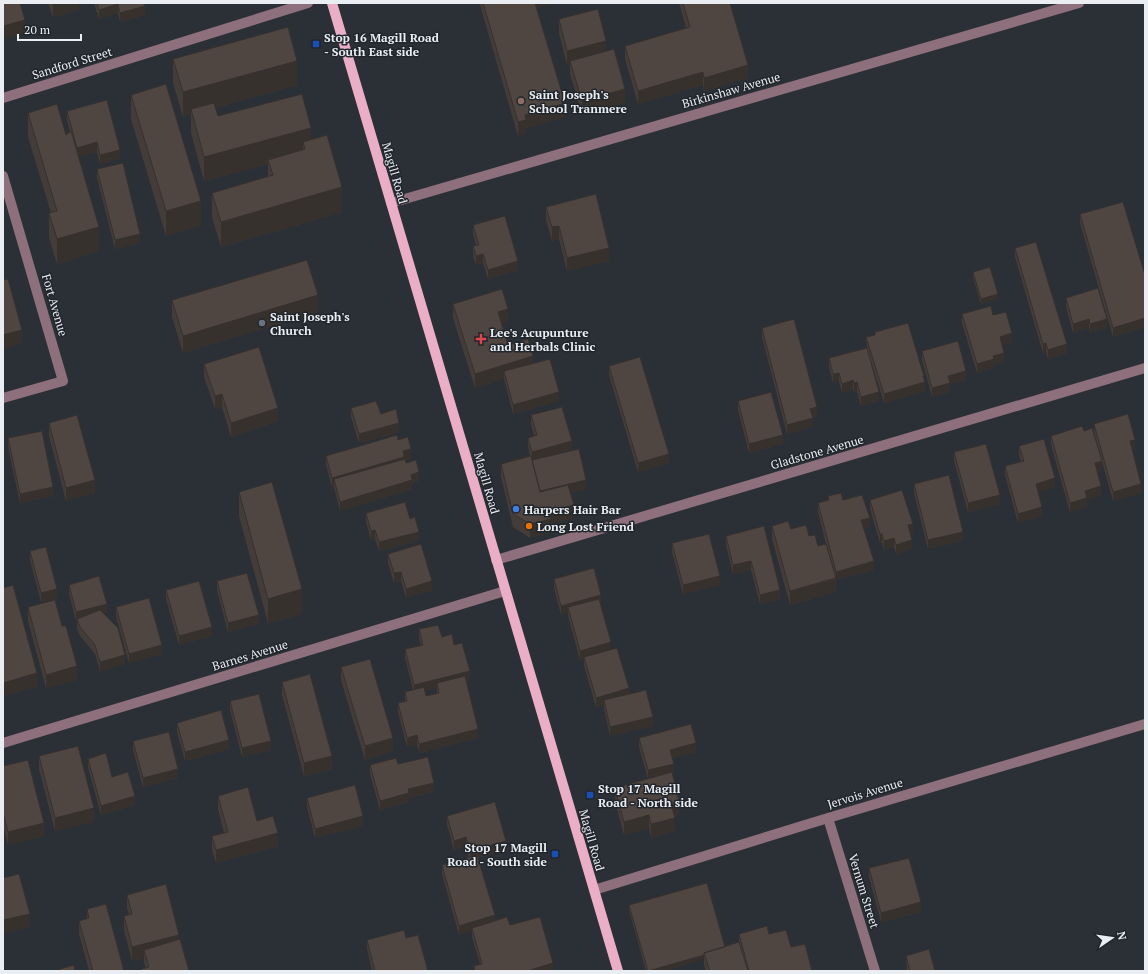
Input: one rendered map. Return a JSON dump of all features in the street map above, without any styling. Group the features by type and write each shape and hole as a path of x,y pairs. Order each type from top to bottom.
{"main road":[{"name":"Magill Road","path":"332,3 618,971"}],"street":[{"name":"Sandford Street","path":"3,98 308,3"},
{"name":"Birkinshaw Avenue","path":"391,203 1079,3"},
{"name":"Fort Avenue","path":"3,176 63,381 3,398"},
{"name":"Gladstone Avenue","path":"496,560 1145,368"},
{"name":"Barnes Avenue","path":"3,743 505,591"},
{"name":"Jervois Avenue","path":"594,890 828,818 1145,724"},
{"name":"Vernum Street","path":"828,818 874,971"}],"building":[{"path":"3,3 20,3 25,20 3,26"},
{"path":"97,3 144,3 145,6 120,13 118,4 99,10"},
{"path":"483,3 535,3 565,103 525,115 526,120 518,122"},
{"path":"683,3 730,3 748,65 704,78 703,72 638,91 625,46 690,27"},
{"path":"598,9 606,41 567,51 559,19"},
{"path":"288,27 297,61 183,92 173,59"},
{"path":"614,49 625,89 582,101 570,61"},
{"path":"166,84 201,201 166,211 131,95"},
{"path":"302,94 311,128 204,157 191,109 214,103 218,116"},
{"path":"107,100 120,150 100,155 97,142 77,148 67,111"},
{"path":"57,104 66,135 71,131 99,227 57,239 49,213 57,211 28,113"},
{"path":"327,135 342,187 221,222 212,193 273,175 268,160 305,149 303,142"},
{"path":"123,163 140,234 115,240 97,169"},
{"path":"596,194 609,248 567,258 559,226 552,227 546,207"},
{"path":"1123,202 1145,275 1145,318 1113,328 1080,214"},
{"path":"505,216 518,261 488,270 483,254 476,256 473,246 479,245 473,225"},
{"path":"1036,242 1067,344 1048,350 1046,343 1043,344 1015,248"},
{"path":"307,260 318,295 183,336 172,300"},
{"path":"990,267 998,294 981,299 973,272"},
{"path":"8,279 22,330 3,335 3,280"},
{"path":"1098,288 1107,319 1090,324 1089,319 1073,324 1066,298"},
{"name":"Lee's Acupunture and Herbals Clinic","path":"502,289 508,309 498,312 508,345 528,339 533,356 475,374 453,304"},
{"path":"991,306 993,315 1006,312 1012,333 1000,337 1004,353 993,356 994,359 977,364 962,314"},
{"path":"794,319 817,407 810,409 813,418 787,425 762,328"},
{"path":"908,323 925,382 884,394 866,337 875,335 875,332"},
{"path":"958,341 966,371 948,376 950,383 932,388 922,351"},
{"path":"259,347 278,408 231,423 222,394 215,396 204,364"},
{"path":"867,348 879,392 861,397 857,382 854,383 853,380 842,384 839,373 833,374 829,358"},
{"path":"640,357 669,454 638,463 609,366"},
{"path":"550,359 559,392 513,405 504,371"},
{"path":"771,392 783,435 749,444 738,401"},
{"path":"376,401 381,414 396,409 399,423 359,434 351,408"},
{"path":"562,407 572,441 532,452 528,438 537,435 531,415"},
{"path":"1128,414 1135,440 1130,441 1141,484 1113,492 1094,424"},
{"path":"77,415 95,480 66,488 49,423"},
{"path":"1082,426 1084,431 1092,428 1102,461 1095,463 1101,486 1085,491 1087,498 1070,503 1051,436"},
{"path":"42,431 53,487 20,494 8,438"},
{"path":"397,435 398,440 408,437 411,449 403,451 404,457 332,478 326,456"},
{"path":"1044,439 1055,478 1036,484 1042,507 1018,514 1005,466 1024,461 1019,446"},
{"path":"986,444 1000,495 968,503 954,452"},
{"path":"579,449 586,480 540,491 532,460"},
{"path":"531,456 540,492 568,485 574,505 549,511 551,519 530,524 513,514 501,464"},
{"path":"405,459 406,463 416,460 419,472 411,475 412,480 340,502 334,479"},
{"path":"949,475 963,532 928,540 914,484"},
{"path":"272,482 302,589 268,599 239,492"},
{"path":"902,490 913,524 908,525 912,540 896,545 894,538 884,541 882,534 880,534 870,500"},
{"path":"841,493 843,500 862,495 870,518 861,520 874,561 836,572 818,503 829,500 828,496"},
{"path":"405,502 410,519 415,517 419,532 379,542 375,530 371,531 366,513"},
{"path":"788,521 791,529 806,525 809,536 815,535 818,546 826,544 836,578 790,591 772,526"},
{"path":"764,526 780,590 760,595 751,561 733,565 726,536"},
{"path":"709,534 720,576 683,585 672,543"},
{"path":"421,544 432,581 406,589 401,572 394,573 388,554"},
{"path":"46,547 57,589 41,593 30,551"},
{"path":"594,568 601,595 561,606 554,579"},
{"path":"247,573 259,615 228,623 217,581"},
{"path":"99,576 107,604 76,612 69,585"},
{"path":"199,581 212,627 179,636 166,590"},
{"path":"13,585 37,673 3,683 3,588"},
{"path":"149,598 162,645 129,654 116,607"},
{"path":"599,599 611,642 580,651 568,607"},
{"path":"55,600 62,626 66,626 77,666 46,675 28,607"},
{"path":"100,610 118,628 125,655 100,662 95,645 80,627 77,619"},
{"path":"438,625 442,637 452,634 454,645 462,643 470,671 414,685 405,649 423,645 419,629"},
{"path":"617,648 629,688 596,698 584,657"},
{"path":"370,659 393,738 365,746 341,667"},
{"path":"310,674 332,756 304,763 282,682"},
{"path":"465,676 478,729 419,744 417,735 407,738 398,703 407,701 405,692 424,687 426,696 439,693 437,683"},
{"path":"646,690 653,717 610,727 604,700"},
{"path":"259,694 271,741 242,748 230,701"},
{"path":"221,710 229,740 185,752 177,723"},
{"path":"691,724 696,743 670,750 674,764 648,770 639,738"},
{"path":"169,732 178,769 143,778 133,741"},
{"path":"78,746 94,808 55,818 39,756"},
{"path":"106,753 112,777 128,772 135,796 101,806 88,759"},
{"path":"428,757 434,783 408,789 409,793 380,801 370,765 396,758 398,764"},
{"path":"28,760 44,823 8,832 3,812 3,766"},
{"path":"672,772 679,801 671,804 675,818 651,824 649,815 624,822 615,788"},
{"path":"355,785 363,816 315,829 307,798"},
{"path":"248,787 257,821 273,816 278,833 216,850 212,836 228,832 218,796"},
{"path":"495,802 506,841 470,851 466,837 454,841 447,816"},
{"path":"477,855 495,915 459,926 442,865"},
{"path":"909,858 921,902 881,913 869,868"},
{"path":"19,874 30,914 3,920 3,878"},
{"path":"707,883 725,947 704,953 704,955 648,971 629,905"},
{"path":"166,884 179,935 132,947 124,916 132,914 127,895"},
{"path":"106,904 124,971 93,971 79,921 89,918 87,909"},
{"path":"507,917 510,925 540,917 553,963 527,971 475,971 474,966 482,964 472,928"},
{"path":"767,926 769,934 786,930 791,947 805,944 812,971 749,971 739,934"},
{"path":"404,930 406,938 418,935 428,971 375,971 367,940"},
{"path":"180,939 189,971 142,971 142,969 149,967 144,950"},
{"path":"739,942 748,971 710,971 704,953"},
{"path":"929,949 935,971 910,971 906,956"},
{"path":"74,965 75,971 54,971"}],"place":[{"name":"Stop 16 Magill Road - South East side","path":"316,44"},
{"name":"Saint Joseph's School Tranmere","path":"521,101"},
{"name":"Saint Joseph's Church","path":"262,323"},
{"name":"Lee's Acupunture and Herbals Clinic","path":"481,339"},
{"name":"Harpers Hair Bar","path":"516,509"},
{"name":"Long Lost Friend","path":"529,526"},
{"name":"Stop 17 Magill Road - North side","path":"590,795"},
{"name":"Stop 17 Magill Road - South side","path":"555,854"}]}
